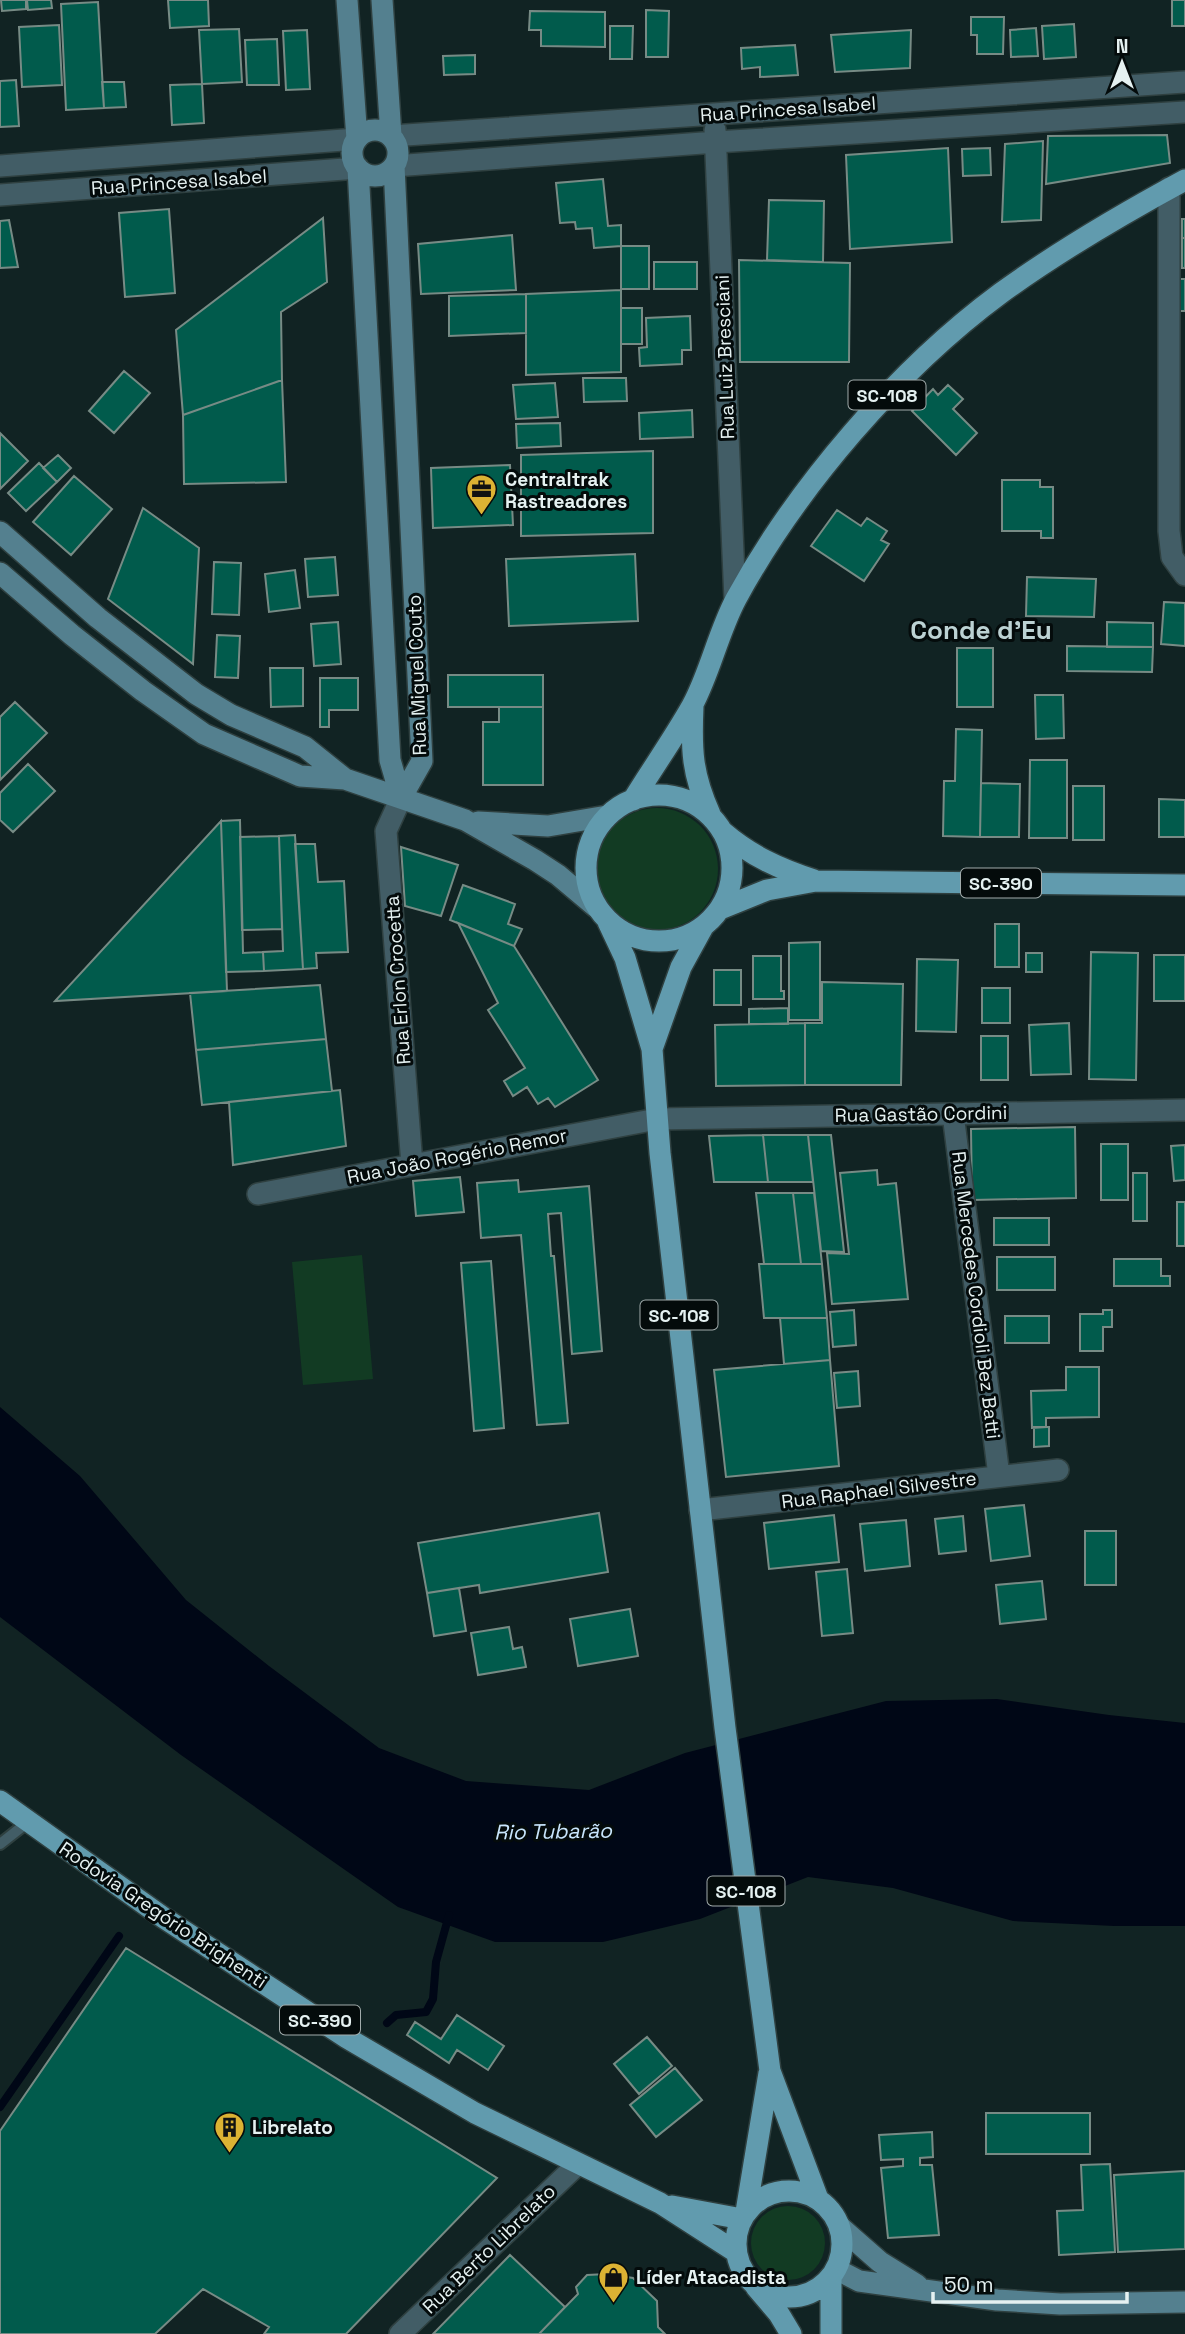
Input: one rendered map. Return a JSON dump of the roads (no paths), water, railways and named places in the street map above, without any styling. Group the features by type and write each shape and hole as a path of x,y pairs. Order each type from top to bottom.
{"main road":[{"name":"SC-108","path":"633,800 693,704 735,600 798,503 859,426 899,382 950,334 999,295 1084,237 1177,184"},
{"name":"SC-108","path":"693,704 693,767 699,789 716,824"},
{"path":"653,795 674,796 694,804 716,824 730,850 732,871 729,891 720,909 703,928 680,939 654,941 629,936 602,914 587,884 586,860 592,836 607,816 633,800 653,795"},
{"name":"SC-390","path":"716,824 743,849 769,863 816,881"},
{"name":"SC-390","path":"720,909 767,890 816,881 1185,885"},
{"name":"SC-108","path":"602,914 625,958 652,1049 657,1119 725,1728 769,2062 818,2199"},
{"name":"SC-108","path":"652,1049 681,967 703,928"},
{"name":"Rodovia Gregório Brighenti","path":"0,1801 164,1918 347,2038 475,2113 660,2203 736,2252"},
{"name":"SC-108","path":"744,2215 769,2062"},
{"path":"753,2283 767,2292 784,2297 802,2295 818,2288 833,2273 841,2255 839,2226 831,2211 818,2199 788,2190 772,2193 758,2200 744,2215 736,2235 736,2252 742,2269 792,2334"},
{"name":"Rodovia Gregório Brighenti","path":"660,2203 744,2215"},
{"path":"831,2334 833,2273"}],"street":[{"path":"347,0 356,139 352,154 358,168 376,176 383,174 397,161 397,148 391,136 383,0"},
{"name":"Rua Princesa Isabel","path":"391,136 1185,82"},
{"name":"Rua Princesa Isabel","path":"394,166 1185,112"},
{"name":"Rua Luiz Bresciani","path":"714,114 735,600"},
{"path":"356,139 369,131 384,132 391,136"},
{"name":"Rua Princesa Isabel","path":"0,166 356,139"},
{"path":"136,155 138,185"},
{"name":"Rua Miguel Couto","path":"394,166 422,761 401,798"},
{"name":"Rua Princesa Isabel","path":"0,195 358,168"},
{"name":"Rua Miguel Couto","path":"358,168 390,760 401,798"},
{"path":"1177,184 1169,531 1172,556 1184,575"},
{"path":"365,294 400,292"},
{"path":"372,428 406,429"},
{"path":"4,544 212,705 305,747 345,779"},
{"path":"0,573 72,635 186,723 222,743 300,776 345,779 465,820 558,875 602,914"},
{"path":"143,691 162,668"},
{"name":"Rua Erlon Crocetta","path":"401,798 386,831 412,1165"},
{"path":"465,820 548,826 607,816"},
{"name":"Rua Gastão Cordini","path":"657,1119 1185,1110"},
{"name":"Rua Mercedes Cordioli Bez Batti","path":"953,1114 999,1476"},
{"name":"Rua João Rogério Remor","path":"258,1194 657,1119"},
{"name":"Rua Raphael Silvestre","path":"700,1510 1058,1469"},
{"name":"Rua Berto Librelato","path":"400,2334 578,2164"},
{"path":"839,2226 880,2262 932,2292"},
{"path":"833,2273 859,2281 997,2300 1060,2304 1185,2302"}],"lane":[{"path":"0,1844 28,1822"}],"water":[{"name":"Rio Tubarão","path":"0,1407 80,1476 186,1600 379,1748 466,1781 589,1790 685,1753 886,1701 997,1699 1185,1723 1185,1926 1013,1921 893,1888 808,1877 700,1919 603,1942 495,1942 398,1907 181,1755 0,1617"}],"waterway":[{"path":"387,2023 396,2015 426,2012 433,1999 436,1962 449,1915"},
{"path":"0,2107 119,1936"}],"place":[{"name":"Centraltrak Rastreadores","path":"482,517"},
{"name":"Librelato","path":"229,2154"},
{"name":"Líder Atacadista","path":"613,2304"}],"district":[{"name":"Conde d'Eu","path":"981,630"}]}
